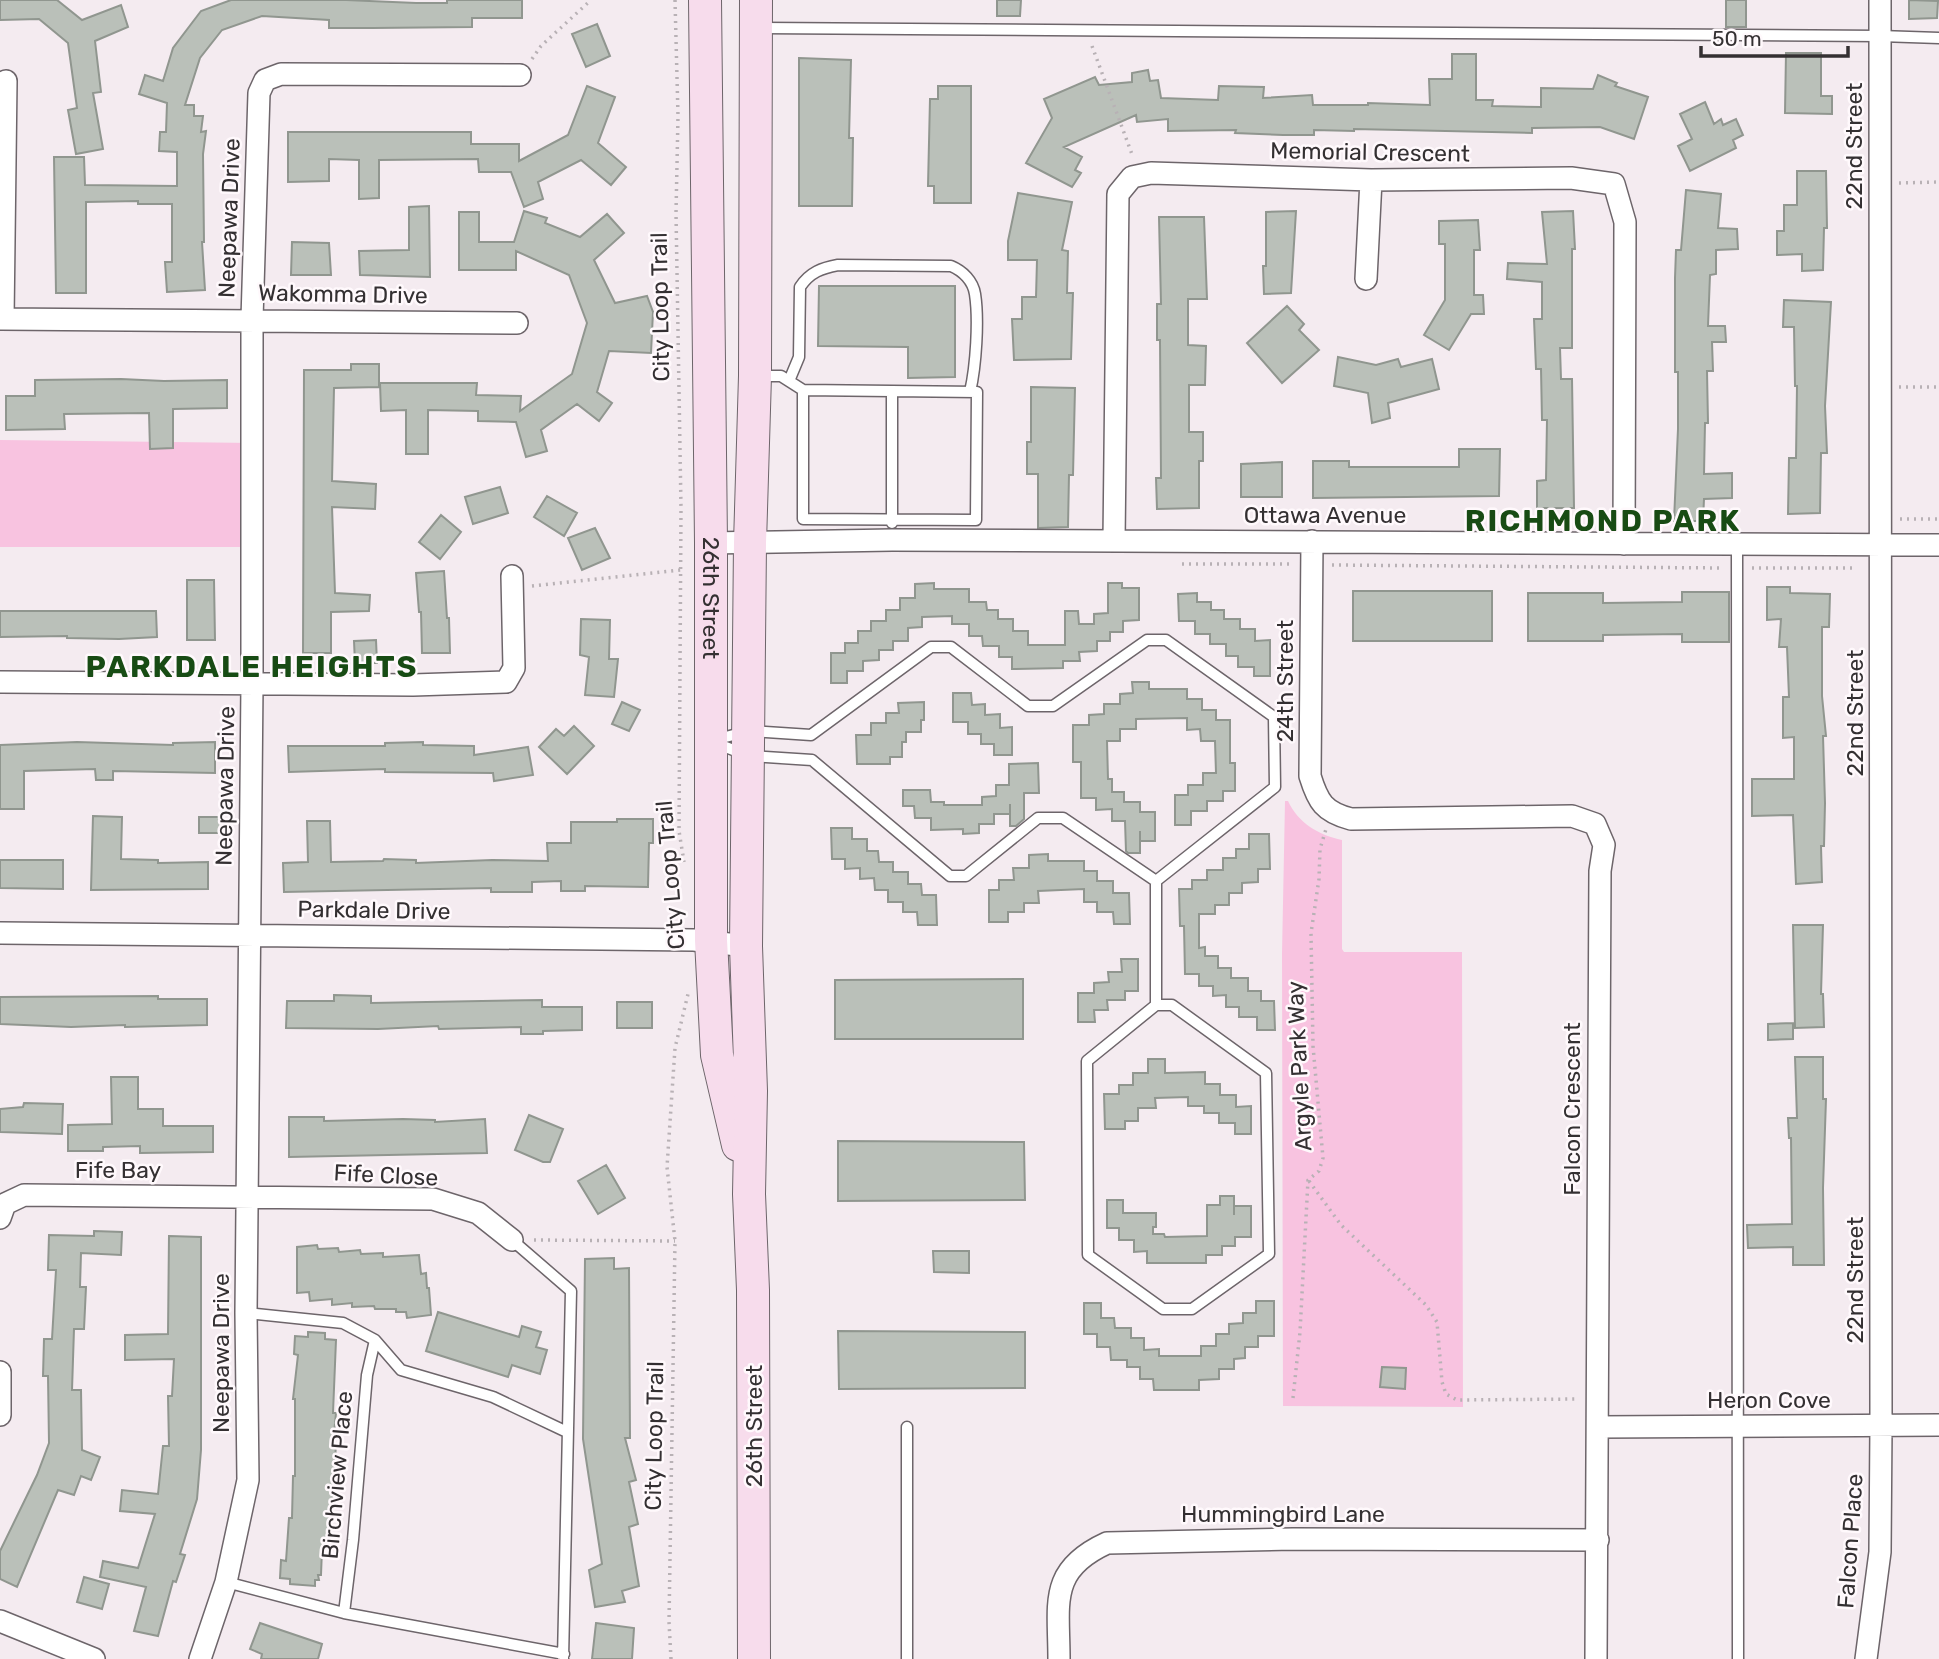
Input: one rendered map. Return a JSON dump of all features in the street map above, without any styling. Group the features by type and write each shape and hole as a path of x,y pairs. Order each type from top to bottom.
{"street":[{"name":"26th Street","path":"705,0 711,543 711,940 717,1055 749,1194"},
{"name":"22nd Street","path":"1881,0 1881,1426"},
{"name":"26th Street","path":"754,1659 754,1316 749,1194 751,1091 746,946 750,543 755,376 756,14"},
{"name":"Neepawa Drive","path":"200,1659 226,1582 248,1480 246,1313 252,684 252,319 259,93 265,80 281,74 520,75"},
{"path":"1,319 6,81"},
{"name":"Memorial Crescent","path":"1114,541 1118,194 1132,177 1151,173 1371,180 1571,178 1614,184 1625,222 1624,544"},
{"path":"1366,279 1371,180"},
{"name":"Wakomma Drive","path":"1,319 517,323"},
{"name":"Ottawa Avenue","path":"711,543 750,543 892,530 1114,541 1939,545"},
{"name":"24th Street","path":"1312,541 1310,776 1316,794 1334,815"},
{"path":"0,682 414,685 506,682 514,668 512,582"},
{"name":"Falcon Crescent","path":"1334,815 1351,819 1572,816 1595,824 1604,845 1600,871 1596,1659"},
{"name":"Parkdale Drive","path":"0,933 711,940 746,946"},
{"name":"Fife Bay","path":"0,1218 5,1204 24,1195 247,1196"},
{"name":"Fife Close","path":"247,1196 433,1199 478,1213 512,1240"},
{"path":"0,1372 0,1415"},
{"name":"Heron Cove","path":"1599,1427 1939,1425"},
{"name":"Falcon Place","path":"1866,1659 1880,1552 1881,1426"},
{"name":"Hummingbird Lane","path":"1059,1659 1059,1597 1068,1570 1084,1553 1107,1543 1293,1539 1598,1540"},
{"path":"0,1621 94,1659"}],"lane":[{"path":"756,14 1087,31 1939,38"},
{"path":"789,381 799,358 800,287 806,277 820,268 838,265 951,266 968,277 975,292 975,368 970,392"},
{"path":"755,376 781,376 803,390 977,392 976,520 892,530 803,519 803,390"},
{"path":"892,391 892,530"},
{"path":"1737,545 1738,1659"},
{"path":"710,741 749,743 811,736 932,647 951,647 1028,706 1053,706 1147,640 1166,640 1274,717 1275,787 1156,881"},
{"path":"811,736 812,760"},
{"path":"710,741 749,743 812,760 950,876 967,876 1038,818 1063,818 1156,881"},
{"path":"1156,881 1156,1005"},
{"path":"1156,1005 1172,1005 1266,1073 1269,1254 1192,1309 1163,1309 1088,1255 1087,1061 1156,1005"},
{"path":"226,1582 344,1613 564,1657 571,1291 512,1240"},
{"path":"246,1313 343,1323 375,1340 401,1370 493,1398 567,1432"},
{"name":"Birchview Place","path":"344,1613 353,1540 366,1375 375,1340"},
{"path":"908,1427 908,1659"}],"path":[{"path":"520,75 541,47 592,0"},
{"name":"City Loop Trail","path":"675,0 681,570 679,831 687,871"},
{"path":"1087,31 1133,160"},
{"path":"1880,183 1939,182"},
{"path":"1880,387 1939,387"},
{"path":"1900,519 1939,519"},
{"path":"1332,565 1857,568"},
{"path":"512,582 681,570"},
{"name":"Argyle Park Way","path":"1293,1398 1300,1332 1308,1180 1319,1171 1323,1158 1313,1046 1311,933 1319,879 1320,849 1325,831 1334,815"},
{"name":"City Loop Trail","path":"671,1659 669,1622 675,1241 667,1167 675,1048 690,987"},
{"path":"1308,1180 1341,1225 1426,1305 1437,1322 1442,1381 1446,1394 1457,1400 1598,1399"},
{"path":"512,1240 675,1241"}],"shaded area":[{"path":"0,440 255,443 254,547 0,547"},
{"path":"1285,801 1288,801 1297,816 1310,827 1342,840 1344,952 1462,952 1463,1407 1283,1406 1282,954"}],"building":[{"path":"0,0 57,0 82,20 121,5 128,27 95,41 101,92 93,93 103,149 76,154 68,110 77,108 68,43 39,19 0,20"},
{"path":"231,0 447,3 447,0 522,0 522,18 472,18 472,27 329,28 329,20 262,16 222,30 200,58 185,105 194,105 194,116 203,116 201,132 206,131 203,154 202,242 205,290 167,292 165,262 172,262 172,204 138,204 138,201 86,202 86,293 56,293 54,157 84,157 85,185 177,186 177,152 159,151 160,132 166,132 167,103 139,94 145,75 163,81 173,48 201,11"},
{"path":"997,0 1021,0 1020,16 997,16"},
{"path":"1726,0 1746,0 1746,27 1726,27"},
{"path":"1909,0 1938,1 1937,18 1909,19"},
{"path":"597,24 610,56 586,67 572,34"},
{"path":"1786,53 1821,53 1821,96 1832,96 1832,114 1785,113"},
{"path":"1452,54 1476,54 1476,100 1493,100 1492,106 1541,107 1541,88 1593,89 1598,75 1617,83 1615,86 1648,97 1634,139 1600,127 1532,128 1532,133 1354,129 1314,130 1314,135 1283,135 1235,133 1236,130 1168,131 1168,119 1137,122 1136,115 1064,147 1082,157 1075,170 1081,173 1072,187 1026,163 1052,118 1044,99 1095,77 1099,85 1132,82 1132,73 1148,70 1150,81 1158,80 1161,98 1218,100 1219,86 1264,87 1263,98 1312,95 1313,105 1430,105 1429,79 1452,79"},
{"path":"799,58 851,60 849,138 853,138 852,206 799,206"},
{"path":"587,86 615,97 598,143 626,167 611,185 581,160 538,182 543,199 524,207 511,172 479,172 478,159 379,160 379,198 359,199 359,160 329,159 329,181 288,182 288,132 471,132 471,144 519,144 519,161 568,135"},
{"path":"938,86 971,86 971,203 934,203 934,186 928,186 930,99 938,99"},
{"path":"1705,102 1714,124 1721,119 1723,125 1736,119 1743,135 1733,140 1736,148 1690,171 1678,146 1692,139 1680,114"},
{"path":"1797,171 1826,171 1827,228 1824,228 1823,270 1802,271 1802,254 1777,255 1777,231 1784,231 1784,205 1797,205"},
{"path":"1686,190 1721,194 1718,228 1737,229 1738,249 1716,250 1716,274 1710,275 1708,326 1725,326 1726,342 1712,342 1713,371 1707,371 1708,423 1705,423 1704,474 1732,473 1732,498 1704,499 1703,521 1674,521 1678,429 1678,372 1675,372 1676,250 1681,250"},
{"path":"1018,193 1072,202 1062,250 1068,251 1067,293 1073,293 1071,359 1014,360 1012,319 1022,319 1022,297 1036,297 1037,260 1008,260 1008,241"},
{"path":"429,206 430,277 360,275 359,251 409,250 409,207"},
{"path":"524,211 547,218 545,223 580,237 607,214 624,233 594,260 615,303 647,296 653,312 651,353 609,351 597,392 612,403 599,421 577,404 541,430 547,451 526,457 516,422 478,421 478,411 428,410 428,454 406,454 406,410 381,411 380,383 477,383 476,395 521,396 520,411 572,374 587,323 569,275 516,251 516,270 459,270 459,212 479,212 479,242 514,242"},
{"path":"1296,211 1291,293 1264,294 1266,212"},
{"path":"1573,211 1575,249 1572,249 1572,348 1560,348 1561,379 1572,379 1574,508 1537,508 1537,481 1546,480 1547,420 1542,420 1541,369 1536,369 1534,319 1542,319 1542,282 1507,279 1508,263 1547,264 1542,212"},
{"path":"1159,217 1204,217 1207,299 1188,299 1188,345 1206,346 1205,385 1189,385 1189,432 1203,432 1203,461 1199,461 1199,508 1157,509 1156,478 1161,478 1160,340 1157,340 1157,304 1161,304"},
{"path":"1478,220 1480,250 1474,250 1474,295 1483,295 1484,314 1471,314 1449,350 1424,335 1445,300 1445,244 1439,244 1439,221"},
{"path":"292,242 329,243 331,275 291,275"},
{"path":"819,286 955,286 955,377 908,378 908,347 818,346"},
{"path":"1784,300 1831,302 1825,406 1827,453 1821,453 1820,513 1788,514 1789,458 1796,458 1797,386 1794,327 1783,327"},
{"path":"1287,306 1304,324 1299,330 1319,350 1282,383 1247,343"},
{"path":"1338,357 1376,365 1398,359 1401,367 1432,359 1439,389 1388,403 1390,418 1372,423 1368,393 1334,386"},
{"path":"351,364 379,364 379,387 334,388 332,481 376,484 375,509 332,507 335,593 370,595 369,611 331,612 331,653 303,653 304,370 351,370"},
{"path":"35,380 227,380 227,408 173,409 173,448 150,449 149,413 64,414 65,429 6,430 6,396 35,396"},
{"path":"1031,387 1075,388 1073,475 1069,475 1068,527 1038,528 1038,474 1027,474 1027,442 1031,442"},
{"path":"1459,449 1500,449 1499,496 1313,498 1313,461 1349,461 1349,467 1459,467"},
{"path":"1282,462 1282,497 1241,497 1241,464"},
{"path":"500,487 508,513 473,524 465,497"},
{"path":"547,496 577,513 564,536 534,517"},
{"path":"441,515 461,532 440,559 419,542"},
{"path":"595,528 610,558 582,570 568,538"},
{"path":"444,571 450,653 422,653 416,573"},
{"path":"187,580 214,580 215,640 187,640"},
{"path":"934,583 934,589 969,589 969,602 986,602 987,610 998,610 998,619 1013,619 1013,631 1028,631 1028,645 1065,645 1065,611 1078,611 1079,624 1094,624 1094,614 1108,613 1108,583 1122,583 1122,588 1139,588 1139,620 1123,621 1123,632 1110,632 1110,641 1097,641 1097,651 1079,652 1080,661 1063,661 1063,668 1012,669 1012,657 999,657 999,646 983,646 982,636 969,636 969,624 952,624 952,616 922,617 922,627 908,628 908,641 893,641 893,650 879,650 879,660 863,661 863,671 847,671 847,683 831,683 831,653 845,653 845,643 858,643 858,631 871,631 871,621 886,621 886,610 900,610 900,598 915,598 915,584"},
{"path":"1767,587 1790,587 1790,593 1830,594 1829,627 1822,627 1822,696 1826,736 1823,736 1825,803 1824,846 1821,846 1822,882 1796,884 1793,815 1752,816 1752,779 1794,779 1794,737 1783,738 1783,697 1789,697 1787,647 1779,647 1781,619 1767,620"},
{"path":"1353,591 1492,591 1492,641 1353,641"},
{"path":"1682,592 1729,592 1729,642 1682,642 1682,634 1603,635 1603,641 1528,641 1528,593 1603,593 1603,603 1682,602"},
{"path":"1197,593 1197,602 1211,602 1211,610 1224,610 1224,619 1240,619 1240,629 1255,629 1255,641 1270,640 1270,676 1254,676 1254,667 1238,667 1238,656 1226,656 1226,644 1210,644 1210,634 1195,634 1195,621 1179,621 1178,594"},
{"path":"0,611 156,611 157,637 0,637"},
{"path":"581,619 610,620 609,659 618,659 614,697 585,695 589,657 580,655"},
{"path":"376,640 377,663 355,663 354,641"},
{"path":"1132,682 1149,682 1149,689 1187,689 1187,699 1202,699 1202,710 1216,710 1216,720 1230,720 1230,763 1235,763 1235,791 1223,791 1223,801 1207,801 1207,811 1191,811 1191,825 1175,825 1175,795 1188,795 1188,785 1203,785 1203,773 1216,773 1215,741 1201,741 1200,729 1187,730 1187,718 1136,719 1136,729 1120,729 1120,741 1107,741 1108,779 1112,779 1112,792 1124,792 1124,802 1140,802 1140,812 1155,812 1155,841 1140,841 1140,853 1126,851 1125,821 1112,821 1112,809 1096,810 1096,798 1081,798 1081,762 1073,762 1073,725 1089,725 1089,715 1104,714 1104,704 1120,704 1120,694 1133,693"},
{"path":"953,693 971,693 972,705 985,704 985,715 1000,714 1000,728 1012,727 1012,755 994,755 994,744 981,744 981,734 968,734 968,722 953,722"},
{"path":"622,702 640,710 629,731 612,724"},
{"path":"924,702 921,732 906,732 906,742 902,742 902,757 890,757 890,764 857,764 856,735 871,735 871,723 886,723 886,713 899,713 898,703"},
{"path":"574,726 594,746 567,774 539,747 556,729 564,736"},
{"path":"77,742 173,745 215,742 215,773 113,771 113,780 96,780 95,769 24,771 24,809 0,809 0,745"},
{"path":"423,742 423,745 474,746 474,755 528,747 533,775 494,781 493,773 385,772 385,769 289,772 288,746 385,746 385,743"},
{"path":"1038,763 1039,793 1024,793 1024,819 1016,826 1010,826 1010,814 994,814 994,824 979,824 979,833 963,834 963,829 931,830 931,818 915,818 914,806 903,806 903,790 930,790 931,802 944,802 944,805 982,805 982,797 996,796 996,785 1009,785 1009,764"},
{"path":"93,816 122,817 121,859 158,860 158,863 208,862 208,889 91,890"},
{"path":"199,817 223,817 224,833 199,833"},
{"path":"617,819 653,819 653,843 649,843 648,887 585,886 585,891 561,891 561,881 532,882 532,892 491,892 491,888 284,892 283,863 308,862 307,821 330,821 331,862 384,859 416,860 416,863 548,861 547,843 571,843 571,822 617,822"},
{"path":"831,828 852,828 852,839 867,839 867,851 878,851 879,862 893,862 893,872 908,872 908,884 921,884 922,895 936,895 937,925 918,925 917,912 903,912 903,902 888,902 888,890 875,890 874,878 860,879 860,868 845,869 845,859 832,859"},
{"path":"1249,834 1269,834 1270,869 1258,869 1258,882 1242,883 1242,893 1229,893 1229,905 1215,905 1215,914 1199,914 1199,948 1205,947 1205,956 1218,956 1218,968 1231,968 1231,978 1248,978 1248,991 1261,991 1261,1001 1274,1001 1275,1030 1257,1030 1257,1017 1239,1017 1239,1007 1226,1007 1226,995 1213,996 1213,986 1199,986 1199,974 1185,974 1184,926 1180,926 1179,889 1192,889 1192,880 1207,880 1207,870 1223,870 1223,858 1236,858 1236,849 1249,849"},
{"path":"1048,854 1048,861 1084,861 1084,871 1097,871 1097,881 1113,881 1113,893 1129,893 1130,924 1114,924 1113,912 1097,912 1097,902 1084,902 1084,889 1038,891 1039,903 1024,903 1024,912 1008,912 1008,922 989,922 989,890 999,890 999,880 1014,880 1013,868 1029,868 1029,855"},
{"path":"0,860 63,860 63,889 0,888"},
{"path":"1793,925 1823,925 1821,994 1824,1027 1795,1028"},
{"path":"1121,959 1138,959 1138,991 1125,991 1125,1000 1107,1000 1108,1010 1094,1010 1095,1022 1078,1022 1078,993 1094,993 1094,983 1109,982 1108,972 1122,972"},
{"path":"1023,979 1023,1039 835,1039 835,980"},
{"path":"334,995 371,996 371,1003 542,1000 542,1007 582,1007 582,1030 521,1034 521,1027 286,1028 287,1001 334,1001"},
{"path":"158,996 158,999 207,999 207,1025 71,1027 0,1024 0,997"},
{"path":"617,1002 652,1002 652,1028 617,1028"},
{"path":"1793,1023 1793,1039 1768,1040 1768,1024"},
{"path":"1795,1057 1823,1057 1823,1099 1826,1099 1824,1265 1793,1265 1793,1247 1748,1248 1747,1225 1792,1224 1791,1138 1788,1118 1797,1118"},
{"path":"1148,1059 1165,1059 1165,1073 1205,1072 1205,1084 1220,1084 1220,1095 1236,1095 1236,1107 1251,1106 1251,1134 1235,1134 1235,1123 1219,1123 1219,1113 1204,1113 1204,1106 1188,1106 1188,1097 1155,1098 1156,1108 1138,1108 1138,1121 1125,1121 1125,1129 1105,1129 1104,1094 1119,1094 1119,1085 1133,1085 1133,1073 1148,1073"},
{"path":"111,1077 138,1077 138,1109 163,1109 163,1126 213,1126 213,1152 140,1153 140,1146 103,1147 103,1151 68,1151 68,1125 112,1124"},
{"path":"24,1103 63,1104 62,1134 0,1132 0,1109 23,1107"},
{"path":"529,1115 563,1129 550,1162 543,1162 515,1150"},
{"path":"289,1117 324,1117 324,1121 403,1119 435,1122 485,1119 487,1153 289,1157"},
{"path":"838,1141 1024,1142 1025,1200 838,1201"},
{"path":"606,1165 625,1198 598,1214 578,1181"},
{"path":"1220,1196 1234,1196 1234,1206 1251,1206 1251,1237 1235,1237 1235,1246 1222,1246 1222,1255 1206,1255 1206,1263 1147,1263 1147,1251 1134,1252 1134,1240 1119,1240 1119,1228 1107,1228 1107,1200 1123,1200 1123,1213 1156,1213 1153,1234 1164,1234 1165,1237 1207,1236 1207,1205 1220,1205"},
{"path":"94,1231 122,1232 121,1255 81,1253 80,1287 86,1287 84,1329 74,1329 72,1390 81,1390 82,1450 100,1457 91,1480 81,1476 74,1495 58,1490 17,1587 0,1579 0,1551 37,1475 49,1443 48,1376 43,1376 44,1339 52,1339 56,1270 48,1270 49,1235 94,1236"},
{"path":"169,1236 201,1237 201,1450 197,1499 180,1554 185,1555 176,1582 173,1581 158,1636 134,1631 146,1587 100,1577 103,1561 138,1568 155,1514 120,1511 122,1490 158,1494 163,1446 169,1446 168,1396 172,1396 174,1359 125,1360 125,1335 168,1334"},
{"path":"317,1245 318,1249 338,1248 339,1252 360,1250 361,1254 383,1253 383,1257 419,1255 421,1274 426,1273 429,1288 431,1315 407,1318 406,1312 396,1312 396,1309 352,1307 352,1303 332,1305 332,1299 310,1301 309,1292 297,1293 297,1247"},
{"path":"933,1251 969,1251 969,1273 934,1272"},
{"path":"614,1258 614,1269 629,1268 630,1438 625,1438 636,1480 629,1482 638,1524 629,1527 639,1586 622,1591 625,1602 595,1607 589,1570 602,1564 583,1439 585,1259"},
{"path":"1256,1301 1274,1301 1274,1336 1258,1336 1258,1347 1245,1347 1245,1358 1234,1359 1234,1369 1219,1369 1219,1379 1199,1380 1199,1390 1154,1390 1153,1379 1140,1379 1140,1367 1127,1367 1127,1360 1111,1360 1110,1347 1097,1347 1097,1334 1084,1334 1084,1303 1101,1303 1101,1318 1114,1318 1115,1328 1131,1328 1131,1338 1144,1338 1144,1350 1159,1349 1159,1356 1201,1356 1201,1346 1216,1346 1216,1334 1229,1334 1229,1324 1243,1323 1243,1313 1256,1313"},
{"path":"438,1312 519,1337 522,1326 541,1332 536,1347 547,1350 540,1374 512,1365 508,1377 426,1351"},
{"path":"838,1331 1025,1332 1025,1388 839,1389"},
{"path":"308,1332 325,1333 325,1339 336,1340 333,1413 336,1413 333,1444 336,1444 332,1507 329,1507 328,1550 322,1549 321,1575 318,1575 319,1580 315,1580 315,1586 290,1584 290,1579 280,1578 281,1560 286,1561 295,1476 293,1399 298,1355 294,1354 295,1336 308,1337"},
{"path":"1382,1367 1406,1368 1405,1389 1380,1387"},
{"path":"84,1577 109,1584 102,1609 77,1602"},
{"path":"260,1623 322,1644 318,1659 261,1659 262,1654 250,1649"},
{"path":"596,1623 634,1628 632,1659 592,1659"}],"district":[{"name":"RICHMOND PARK","path":"1603,521"},
{"name":"PARKDALE HEIGHTS","path":"252,667"}]}
